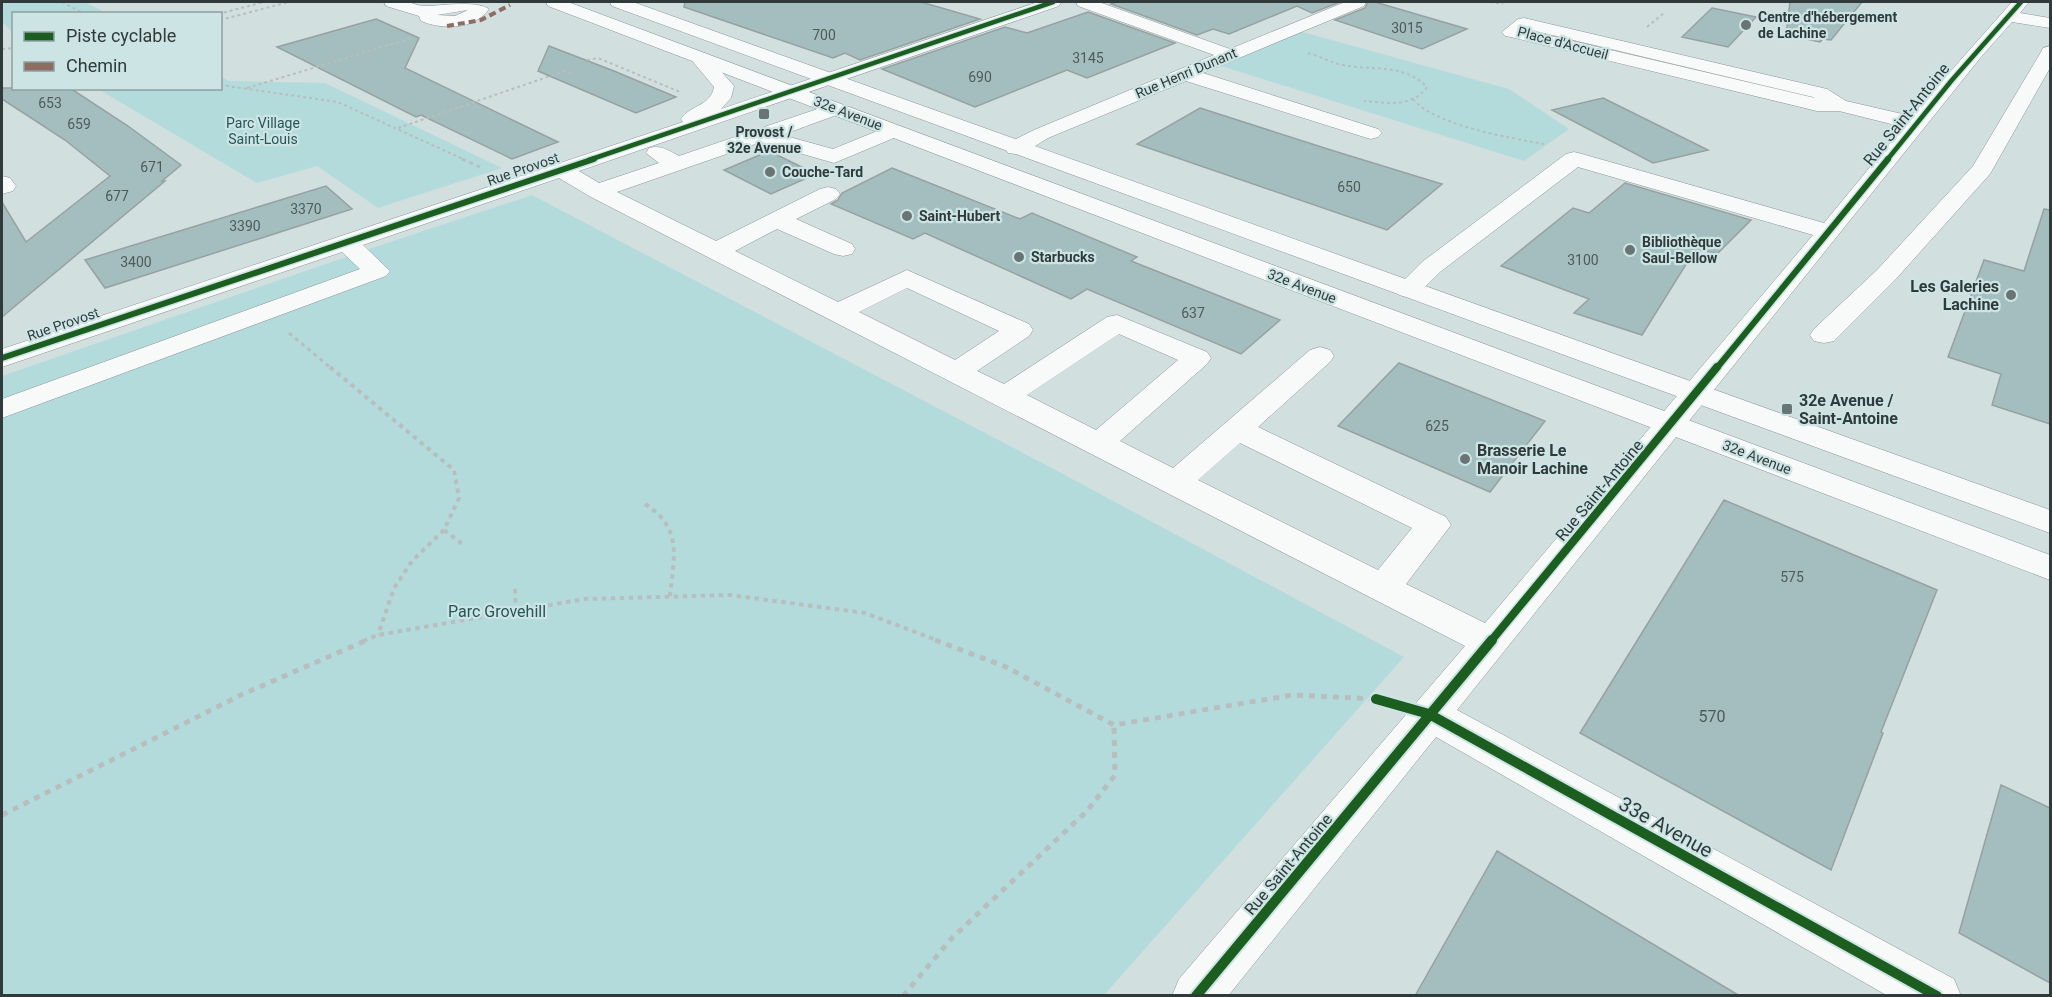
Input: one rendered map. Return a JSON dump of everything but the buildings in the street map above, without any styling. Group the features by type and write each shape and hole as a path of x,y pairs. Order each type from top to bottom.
{"street":[{"path":"392,2 430,11"},
{"name":"32e Avenue","path":"554,2 2050,568"},
{"name":"32e Avenue","path":"618,2 2050,522"},
{"name":"Rue Provost","path":"2,358 348,243 1053,2"},
{"path":"1084,2 1230,55"},
{"name":"Rue Henri Dunant","path":"1016,148 1041,134 1358,2"},
{"path":"1000,4 1025,12"},
{"path":"2014,9 2050,23"},
{"name":"Rue Saint-Antoine","path":"1196,996 1671,425 1746,329 1917,124 1974,51 2014,9"},
{"name":"Place d'Accueil","path":"1839,105 1820,93 1524,23 1511,32 1816,105 1839,105 1917,124"},
{"path":"1824,335 1886,275 1982,169 2050,52"},
{"path":"666,134 714,105 722,96 723,86 698,57"},
{"path":"1185,74 1371,133"},
{"path":"597,191 836,109"},
{"path":"760,135 834,156 894,131"},
{"path":"640,143 677,164"},
{"path":"1407,289 1431,267 1574,159 1828,232"},
{"path":"562,170 597,191 1490,642"},
{"path":"715,251 828,194"},
{"path":"777,220 843,249"},
{"path":"2,409 377,271 348,243"},
{"path":"838,312 907,278 1019,330 956,372"},
{"path":"1004,397 1117,323 1197,358 1098,444"},
{"path":"1175,483 1320,356"},
{"path":"1237,429 1434,525 1383,588"},
{"name":"33e Avenue","path":"1429,714 1936,996"}],"path":[{"path":"62,2 81,12"},
{"path":"222,13 264,2"},
{"path":"222,19 290,2"},
{"path":"246,89 419,36"},
{"path":"1306,52 1346,65 1389,69 1418,79 1427,87 1422,95 1413,99 1383,102 1356,100"},
{"path":"587,60 598,58 684,93"},
{"path":"397,129 565,71 571,73"},
{"path":"222,85 338,102 482,167"},
{"path":"516,88 522,90"},
{"path":"264,313 454,470 459,498 444,530 412,561 394,588 378,635"},
{"path":"645,504 656,510 667,522 675,538 670,596"},
{"path":"444,530 465,546"},
{"path":"515,589 516,611"},
{"path":"2,815 243,694 378,635 585,599 730,595 866,613 1006,667 1114,725 1292,694 1376,699 1429,714"},
{"path":"903,996 952,938 1088,811 1115,775 1114,725"}],"green space":[{"path":"2,2 85,2 104,12 12,12 12,31 2,22"},
{"path":"1299,31 1509,89 1569,129 1524,161 1218,65"},
{"name":"Parc Village Saint-Louis","path":"222,78 229,81 325,83 502,168 378,208 317,166 257,183 100,90 222,90"},
{"name":"Parc Grovehill","path":"532,195 1048,466 1404,657 1104,995 2,995 2,376"}],"marked path":[{"path":"447,26 481,20 510,5"}],"cycle path":[{"path":"2,358 1053,2"},
{"path":"1196,996 1671,425 1952,80 2021,2"},
{"path":"1376,699 1429,714 1937,996"}],"place":[{"name":"Centre d'hébergement de Lachine","path":"1746,25"},
{"name":"Provost / 32e Avenue","path":"764,114"},
{"name":"Couche-Tard","path":"770,172"},
{"name":"Saint-Hubert","path":"907,216"},
{"name":"Bibliothèque Saul-Bellow","path":"1630,250"},
{"name":"Starbucks","path":"1019,257"},
{"name":"Les Galeries Lachine","path":"2011,295"},
{"name":"32e Avenue / Saint-Antoine","path":"1787,409"},
{"name":"Brasserie Le Manoir Lachine","path":"1465,459"}]}
